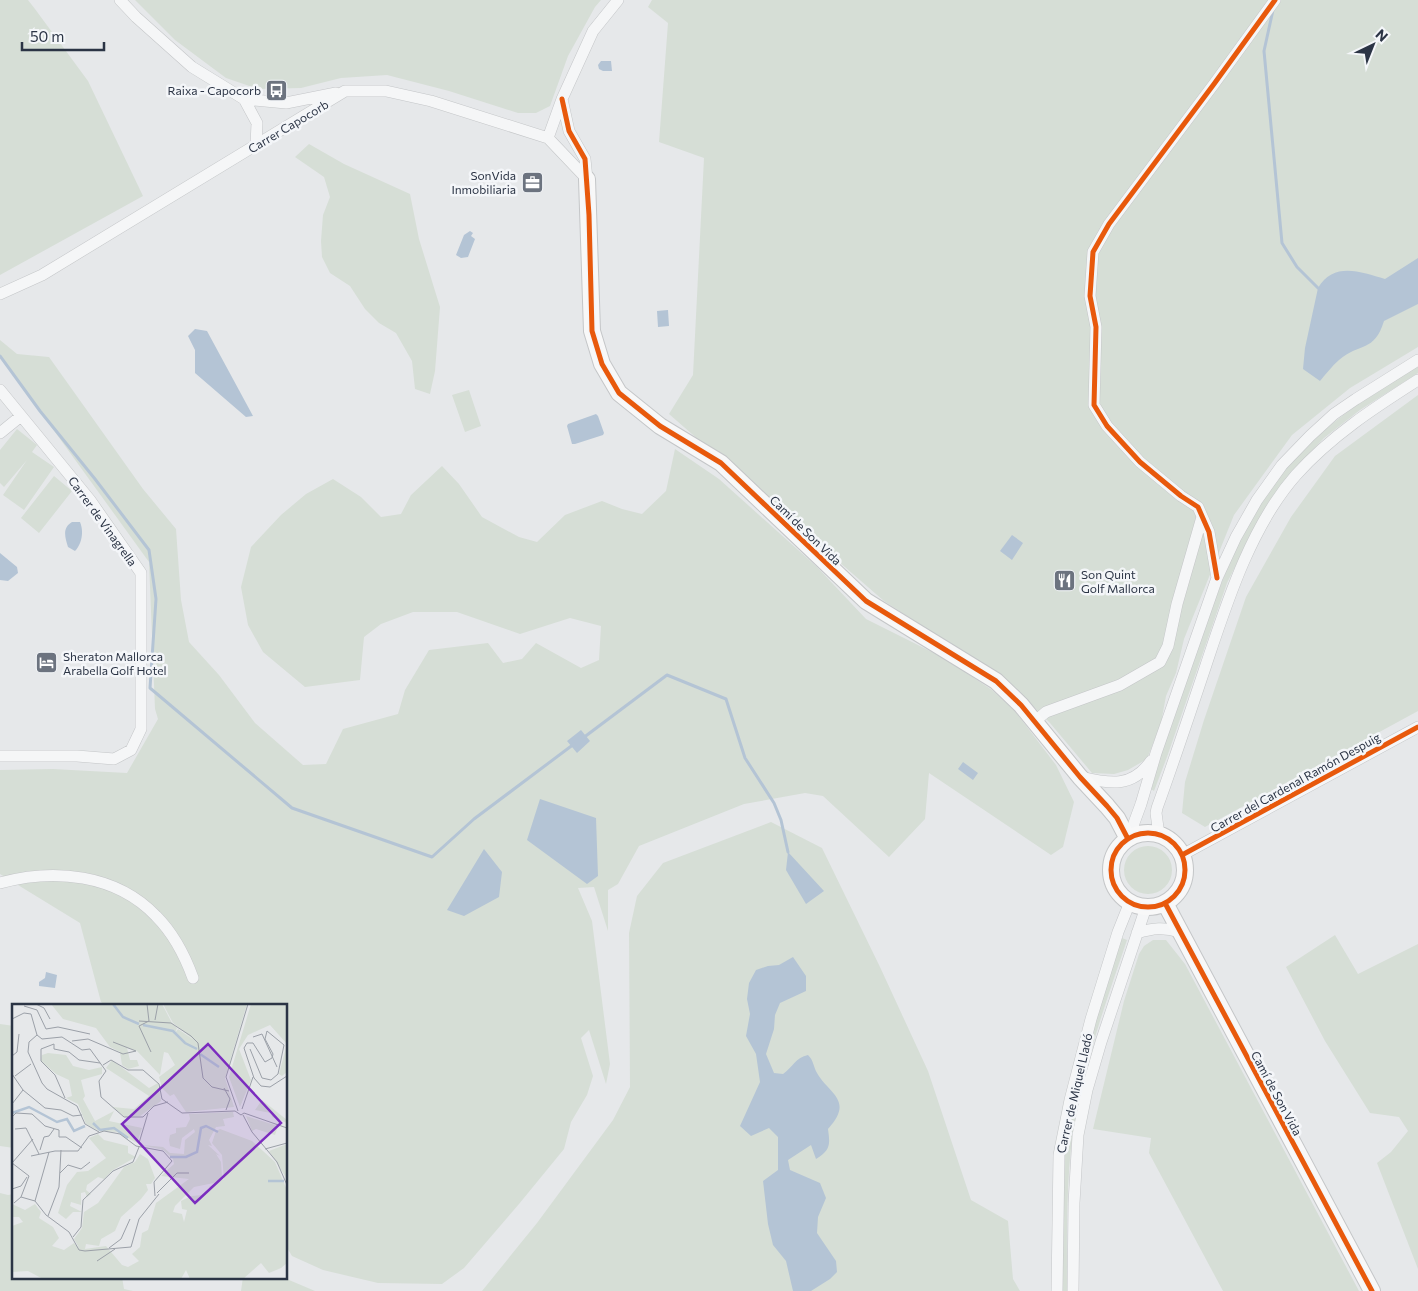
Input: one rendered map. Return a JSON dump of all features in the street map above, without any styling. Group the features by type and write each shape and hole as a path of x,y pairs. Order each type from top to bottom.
{"street":[{"path":"120,0 136,17 192,67 244,99 286,103 345,91 386,92 431,101 548,138 587,179"},
{"path":"548,138 562,99 593,30 618,0"},
{"path":"1217,578 1209,532 1198,508 1140,462 1107,426 1094,405 1096,327 1090,296 1093,252 1109,224 1275,0"},
{"name":"Carrer Capocorb","path":"0,294 42,275 345,91"},
{"path":"244,99 257,122 256,145"},
{"path":"562,99 570,131 585,159 587,179"},
{"name":"Camí de Son Vida","path":"587,179 592,331 602,364 619,393 660,426 721,463 866,601 996,681 1021,706 1116,818 1129,839"},
{"path":"1129,839 1156,753 1217,578 1236,537 1257,500 1282,465 1334,414 1418,360"},
{"path":"1159,835 1156,813 1220,622 1251,547 1272,510 1295,477 1322,448 1366,413 1418,380"},
{"name":"Carrer de Vinagrella","path":"0,390 90,500 141,573 141,730 132,750 114,759 77,756 0,756"},
{"path":"0,433 21,416"},
{"path":"1034,722 1046,712 1120,685 1160,662 1168,646 1177,604 1202,517"},
{"name":"Carrer del Cardenal Ramón Despuig","path":"1182,855 1418,727"},
{"path":"1080,777 1116,783 1143,772 1156,753"},
{"path":"1143,834 1159,835 1173,842 1182,855 1186,874 1179,891 1165,904 1156,907 1146,907 1130,902 1118,892 1112,879 1112,864 1117,850 1129,839 1143,834"},
{"path":"0,883 40,876 78,876 102,882 125,892 142,903 157,917 184,955 193,978"},
{"name":"Carrer de Miquel Lladó","path":"1057,1291 1059,1155 1070,1100 1091,1019 1118,932 1130,902"},
{"name":"Camí de Son Vida","path":"1165,904 1372,1291"},
{"name":"Carrer de Miquel Lladó","path":"1073,1291 1074,1203 1078,1135 1087,1090 1101,1042 1146,907"},
{"path":"1137,933 1156,927 1170,928 1180,932"}],"shaded area":[{"path":"0,0 28,0 88,81 143,196 0,275"},
{"path":"135,0 601,0 595,7 568,56 550,106 536,113 518,113 449,91 387,75 341,78 301,88 258,89 226,78 175,40"},
{"path":"652,0 1418,0 1418,347 1350,388 1292,435 1234,515 1184,639 1176,673 1166,696 1161,723 1147,759 1128,770 1114,774 1092,773 1050,723 1010,683 884,601 669,414 693,375 704,158 659,142 668,23 648,7"},
{"path":"309,144 344,164 410,194 419,239 440,307 435,371 430,394 415,389 412,361 396,333 379,323 365,309 350,286 330,273 322,257 323,215 330,197 324,177 295,157"},
{"path":"0,340 17,354 49,357 143,489 176,529 181,600 189,642 219,675 255,723 303,765 326,764 343,729 398,714 405,690 429,650 488,643 503,663 522,659 536,643 581,668 599,660 601,626 570,618 520,634 457,612 413,612 381,624 364,637 360,680 305,687 263,652 248,625 241,587 251,547 281,515 306,494 333,479 361,497 381,517 401,514 411,495 442,466 459,484 482,517 519,537 537,542 565,515 602,501 642,514 666,491 675,449 719,479 817,567 866,619 944,658 992,690 1014,710 1056,765 1074,802 1063,847 1051,855 929,773 925,819 889,857 823,796 805,793 744,804 639,846 618,884 608,890 608,931 594,887 578,888 592,921 610,1064 606,1084 589,1030 581,1038 593,1076 587,1095 571,1122 564,1149 519,1204 464,1268 442,1284 378,1283 323,1270 292,1256 288,1249 288,1004 104,1004 101,1002 80,923 0,874 0,770 53,769 127,773 158,719 155,709 149,562 0,356"},
{"path":"1418,366 1418,373 1360,410 1324,438 1304,459 1251,535 1227,583 1154,791 1151,789 1159,761 1201,639 1232,557 1251,518 1275,482 1305,448 1359,403"},
{"path":"469,390 481,426 465,432 452,395"},
{"path":"1418,395 1418,711 1205,827 1182,813 1185,782 1246,597 1291,517 1335,456"},
{"path":"17,429 37,445 32,452 54,467 24,510 3,495 27,460 4,487 0,483 0,450"},
{"path":"54,476 72,491 39,533 21,518"},
{"path":"771,822 822,848 928,1071 971,1200 1008,1221 1013,1279 1020,1291 482,1291 537,1223 613,1120 630,1087 629,933 637,896 663,863"},
{"path":"1148,846 1157,848 1165,853 1170,861 1172,870 1170,879 1165,887 1157,892 1148,894 1139,892 1131,887 1126,879 1124,870 1126,861 1131,853 1139,848"},
{"path":"1335,935 1358,974 1418,944 1418,1269 1377,1163 1391,1152 1408,1131 1399,1117 1370,1113 1325,1041 1286,967"},
{"path":"1122,938 1127,940 1095,1038 1076,1114 1072,1139 1067,1215 1067,1291 1062,1291 1063,1188 1069,1127 1080,1072"},
{"path":"1153,940 1166,940 1185,964 1359,1291 1223,1291 1149,1153 1151,1138 1093,1129 1124,1001 1139,954 1144,946"},
{"path":"0,1024 12,1026 12,1148 0,1146"},
{"path":"0,1193 12,1194 12,1278 122,1278 124,1289 133,1291 0,1291"},
{"path":"243,1278 284,1278 315,1291 241,1291"}],"water":[{"path":"601,61 611,61 612,71 599,69 598,65"},
{"path":"470,231 473,233 471,236 475,239 468,257 461,258 456,255 464,235"},
{"path":"1418,258 1418,304 1384,321 1376,338 1371,343 1347,354 1331,367 1320,381 1303,369 1305,348 1318,288 1324,280 1340,271 1357,272 1385,279"},
{"path":"668,310 669,326 658,327 657,311"},
{"path":"195,329 207,331 253,416 246,417 195,373 195,350 188,336"},
{"path":"596,414 604,433 603,435 572,444 568,424"},
{"path":"72,522 80,522 82,529 81,541 75,551 68,547 65,536 67,527"},
{"path":"1012,535 1023,543 1012,560 1000,551"},
{"path":"0,553 17,567 18,573 8,581 0,580"},
{"path":"581,730 590,741 577,753 567,741"},
{"path":"963,762 978,773 973,780 958,769"},
{"path":"540,799 596,818 598,876 587,884 527,840"},
{"path":"484,849 502,872 499,897 464,916 447,910"},
{"path":"788,852 824,891 806,904 786,870"},
{"path":"793,957 806,976 806,991 780,1003 775,1015 774,1029 766,1054 774,1073 783,1074 797,1060 808,1055 822,1081 837,1098 839,1104 836,1119 828,1129 829,1143 827,1150 816,1159 811,1145 788,1160 790,1170 820,1183 826,1198 818,1217 817,1233 836,1261 837,1272 830,1279 811,1291 793,1291 786,1261 773,1245 768,1224 763,1181 778,1170 778,1137 769,1128 751,1136 740,1126 760,1082 756,1054 746,1036 750,1014 747,999 749,983 756,970 779,965"},
{"path":"46,972 57,975 55,988 39,986 39,982 45,978"}],"waterway":[{"path":"1273,10 1264,51 1282,243 1297,267 1318,288"},
{"path":"0,356 40,411 149,550 156,599 150,688 292,808 432,857 474,819 574,744"},
{"path":"583,738 667,675 726,699 745,758 774,803 781,820 788,852"}],"cycle path":[{"path":"1217,578 1209,532 1198,507 1181,496 1140,462 1107,426 1094,405 1096,327 1090,296 1093,252 1109,224 1275,0"},
{"path":"562,99 569,131 585,159 589,215 592,331 602,364 619,393 660,426 721,463 866,601 996,681 1021,705 1080,777 1107,806 1117,818 1128,839"},
{"path":"1182,855 1418,727"},
{"path":"1148,833 1162,836 1174,844 1182,856 1185,870 1182,884 1174,896 1162,904 1148,907 1134,904 1122,896 1114,884 1111,870 1114,856 1122,844 1134,836 1148,833"},
{"path":"1165,903 1372,1291"}],"place":[{"name":"Raixa - Capocorb","path":"277,90"},
{"name":"SonVida Inmobiliaria","path":"532,182"},
{"name":"Son Quint Golf Mallorca","path":"1065,581"},
{"name":"Sheraton Mallorca Arabella Golf Hotel","path":"47,663"}]}
